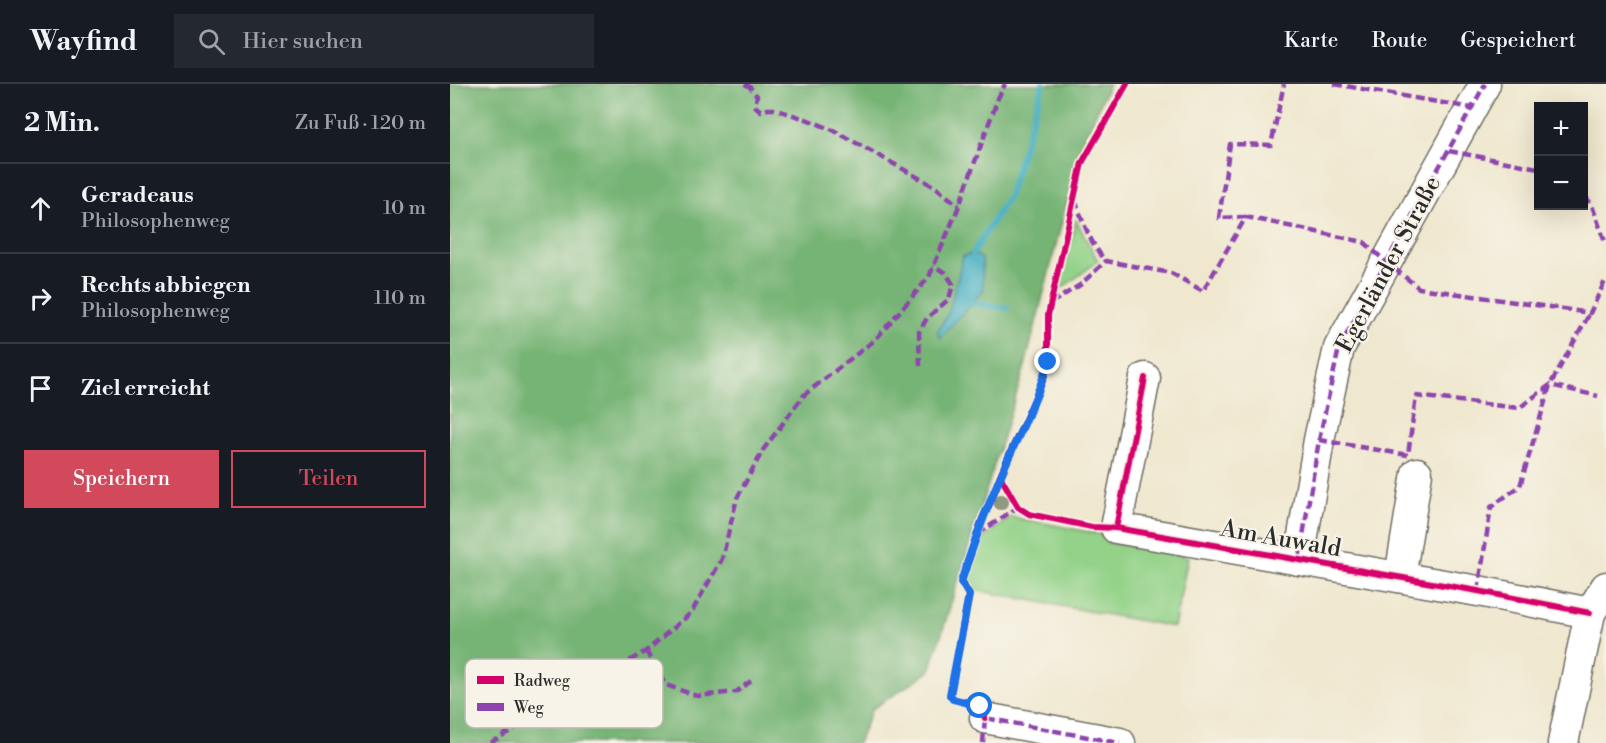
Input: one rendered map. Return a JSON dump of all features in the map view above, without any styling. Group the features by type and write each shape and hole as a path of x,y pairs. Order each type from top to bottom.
{"street":[{"name":"Egerländer Straße","path":"1299,560 1319,440 1339,348 1434,180 1485,84"},
{"name":"Am Auwald","path":"1145,378 1116,528 1400,577 1590,613"},
{"path":"1400,577 1417,473"},
{"path":"1563,743 1590,613 1606,587"},
{"path":"985,718 1120,743"}],"green space":[{"path":"450,84 1109,84 1081,147 1025,366 930,671 872,709 858,743 450,743"},
{"path":"1076,220 1098,261 1058,291"},
{"path":"1011,517 1100,534 1107,542 1188,557 1174,627 970,589 967,578 979,541"}],"water":[{"path":"973,253 982,259 983,291 940,338 937,332 949,312 963,256"}],"waterway":[{"path":"973,253 1009,195 1043,84"},
{"path":"972,303 1007,308"}],"marked path":[{"path":"745,84 757,96 755,106 761,111 774,109 833,130 937,188 959,206"},
{"path":"632,659 646,651 691,613 722,559 737,498 763,450 804,395 876,339 929,277 959,206 1005,84"},
{"path":"1246,217 1219,218 1230,144 1271,145 1284,84"},
{"path":"1334,84 1472,108"},
{"path":"1299,560 1319,440 1339,348 1485,84"},
{"path":"1449,151 1534,167"},
{"path":"1075,200 1091,240 1106,261"},
{"path":"1588,200 1606,244"},
{"path":"1051,303 1080,285 1106,261 1171,273 1203,291 1246,217 1364,242 1419,288 1590,313 1606,279"},
{"path":"920,366 919,332 927,318 949,299 953,284 945,272 933,266"},
{"path":"1478,591 1491,507 1520,486 1550,385 1590,313"},
{"path":"1319,440 1408,455 1416,396 1519,408 1550,385 1598,396"},
{"path":"978,534 1018,507"},
{"path":"646,651 651,659"},
{"path":"663,680 666,685 697,696 736,692 751,681"},
{"path":"983,743 985,718 1120,743"},
{"path":"490,743 515,728"}],"cycle path":[{"path":"985,718 980,706 953,699 950,695 969,595 961,582 983,517 1043,380 1048,362 1048,315 1082,163 1127,84"},
{"path":"1116,528 1145,378"},
{"path":"1000,476 1018,507 1029,514 1092,527 1116,528 1478,591 1590,613"}],"route":[{"path":"980,706 953,699 950,695 969,595 961,582 983,517 1043,380 1048,362"}]}
